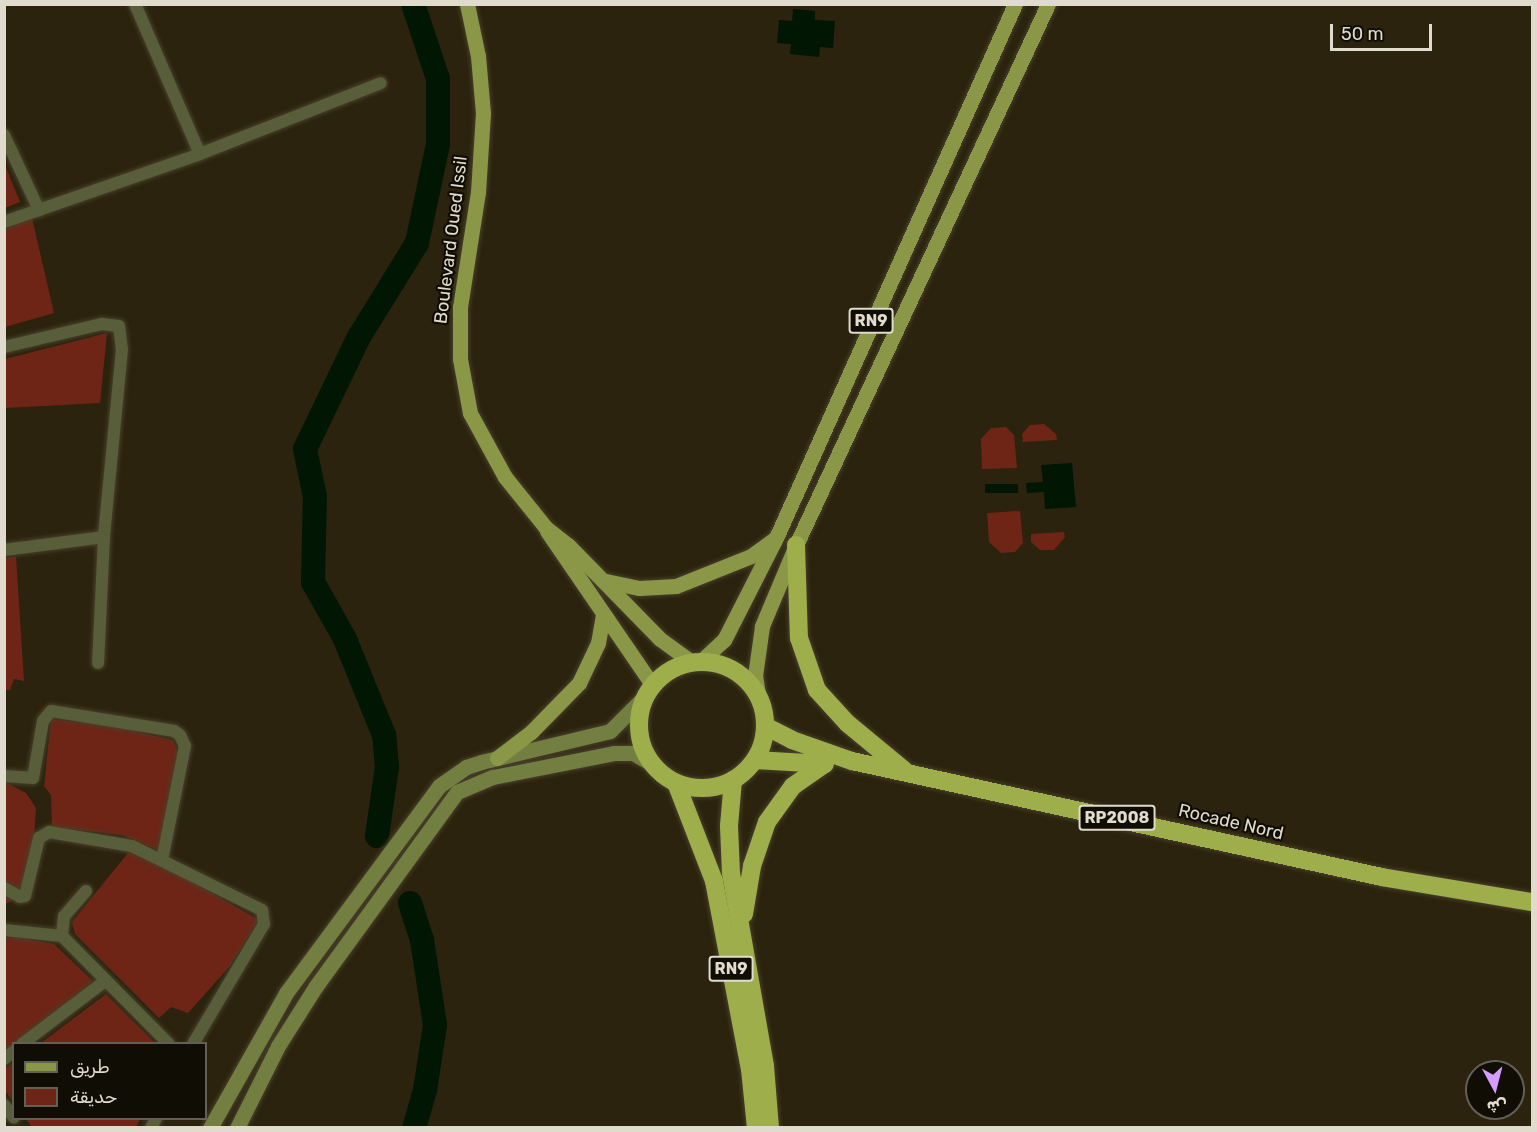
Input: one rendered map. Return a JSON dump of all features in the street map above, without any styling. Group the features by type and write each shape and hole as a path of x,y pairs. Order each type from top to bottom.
{"highway":[{"path":"796,545 799,638 817,690 847,723 906,772"},
{"path":"697,663 734,670 758,694"},
{"name":"RN9","path":"650,690 675,668 697,663"},
{"path":"650,690 639,721 640,736 652,764 676,783 705,788 734,780 755,760"},
{"name":"RN9","path":"755,760 765,726 758,694"},
{"name":"RP2008","path":"765,726 792,741 852,761"},
{"name":"RP2008","path":"755,760 824,764 852,761"},
{"name":"Rocade Nord","path":"852,761 1382,877 1533,902"},
{"path":"742,931 752,866 767,822 794,786 824,764"},
{"name":"RN9","path":"734,780 728,846 765,1066 770,1128"},
{"name":"RN9","path":"676,783 714,881 750,1069 756,1128"}],"main road":[{"name":"Boulevard Oued Issil","path":"467,4 478,56 483,113 478,192 460,307 463,387 485,444 505,477 546,528 601,579 660,639 697,663"},
{"name":"RN9","path":"697,663 724,640 776,538 1015,4"},
{"name":"RN9","path":"758,694 755,676 762,626 796,545 1047,4"},
{"name":"Boulevard Oued Issil","path":"546,528 558,553 603,614 650,690"},
{"path":"601,579 623,587 676,586 751,555 776,538"},
{"path":"498,758 531,732 579,683 598,643 603,614"}],"street":[{"path":"135,4 200,154"},
{"path":"4,222 200,154 381,83"},
{"path":"4,135 39,210"},
{"path":"4,347 102,324 119,326 118,411 104,537 98,663"},
{"path":"4,550 104,537"},
{"path":"210,1128 280,1002 426,800 452,776 498,758 610,731 650,690"},
{"path":"4,776 33,778 43,721 51,711 174,731 185,746 162,860"},
{"path":"237,1128 293,1021 377,899 438,814 457,792 493,777 614,753 633,753 652,764"},
{"path":"4,888 20,897 26,896 42,833 118,842 162,860 252,903 265,916 264,924 194,1042"},
{"path":"62,936 64,916 86,891"},
{"path":"4,930 62,936 167,1042"},
{"path":"25,1042 105,981"}],"green space":[{"path":"5,165 20,202 4,208"},
{"path":"32,218 54,313 5,327 5,229"},
{"path":"107,333 100,403 5,408 5,359"},
{"path":"1044,424 1056,434 1057,440 1023,442 1022,434 1030,425"},
{"path":"1006,427 1014,435 1017,468 982,469 981,439 991,428"},
{"path":"1020,511 1023,543 1015,552 1001,553 989,542 987,513"},
{"path":"1064,532 1065,537 1054,550 1040,550 1031,542 1031,534"},
{"path":"16,557 24,681 14,679 10,690 5,690 5,558"},
{"path":"51,719 112,726 173,740 178,752 161,851 122,835 52,827 51,795 44,786"},
{"path":"5,782 26,793 36,808 33,851 22,896 5,904"},
{"path":"132,848 259,920 230,966 188,1013 171,1007 159,1018 75,934 72,922"},
{"path":"14,937 54,944 93,981 20,1042 12,1042 12,1049 5,1055 5,938"},
{"path":"106,994 154,1042 42,1042"},
{"path":"12,1064 12,1101 4,1089 5,1069"},
{"path":"27,1120 140,1120 136,1128 32,1127"}],"shaded area":[{"path":"793,9 815,11 815,20 835,21 833,48 820,47 819,57 790,54 791,44 777,43 779,20 792,21"},
{"path":"1072,463 1076,507 1045,509 1044,492 1027,493 1026,483 1043,482 1041,465"},
{"path":"985,484 1018,484 1018,493 985,493"}],"waterway":[{"path":"377,836 387,767 384,735 345,639 313,582 315,497 305,449 359,337 417,243 438,144 438,79 413,4"},
{"path":"410,903 422,940 435,1025 425,1090 414,1128"}]}
